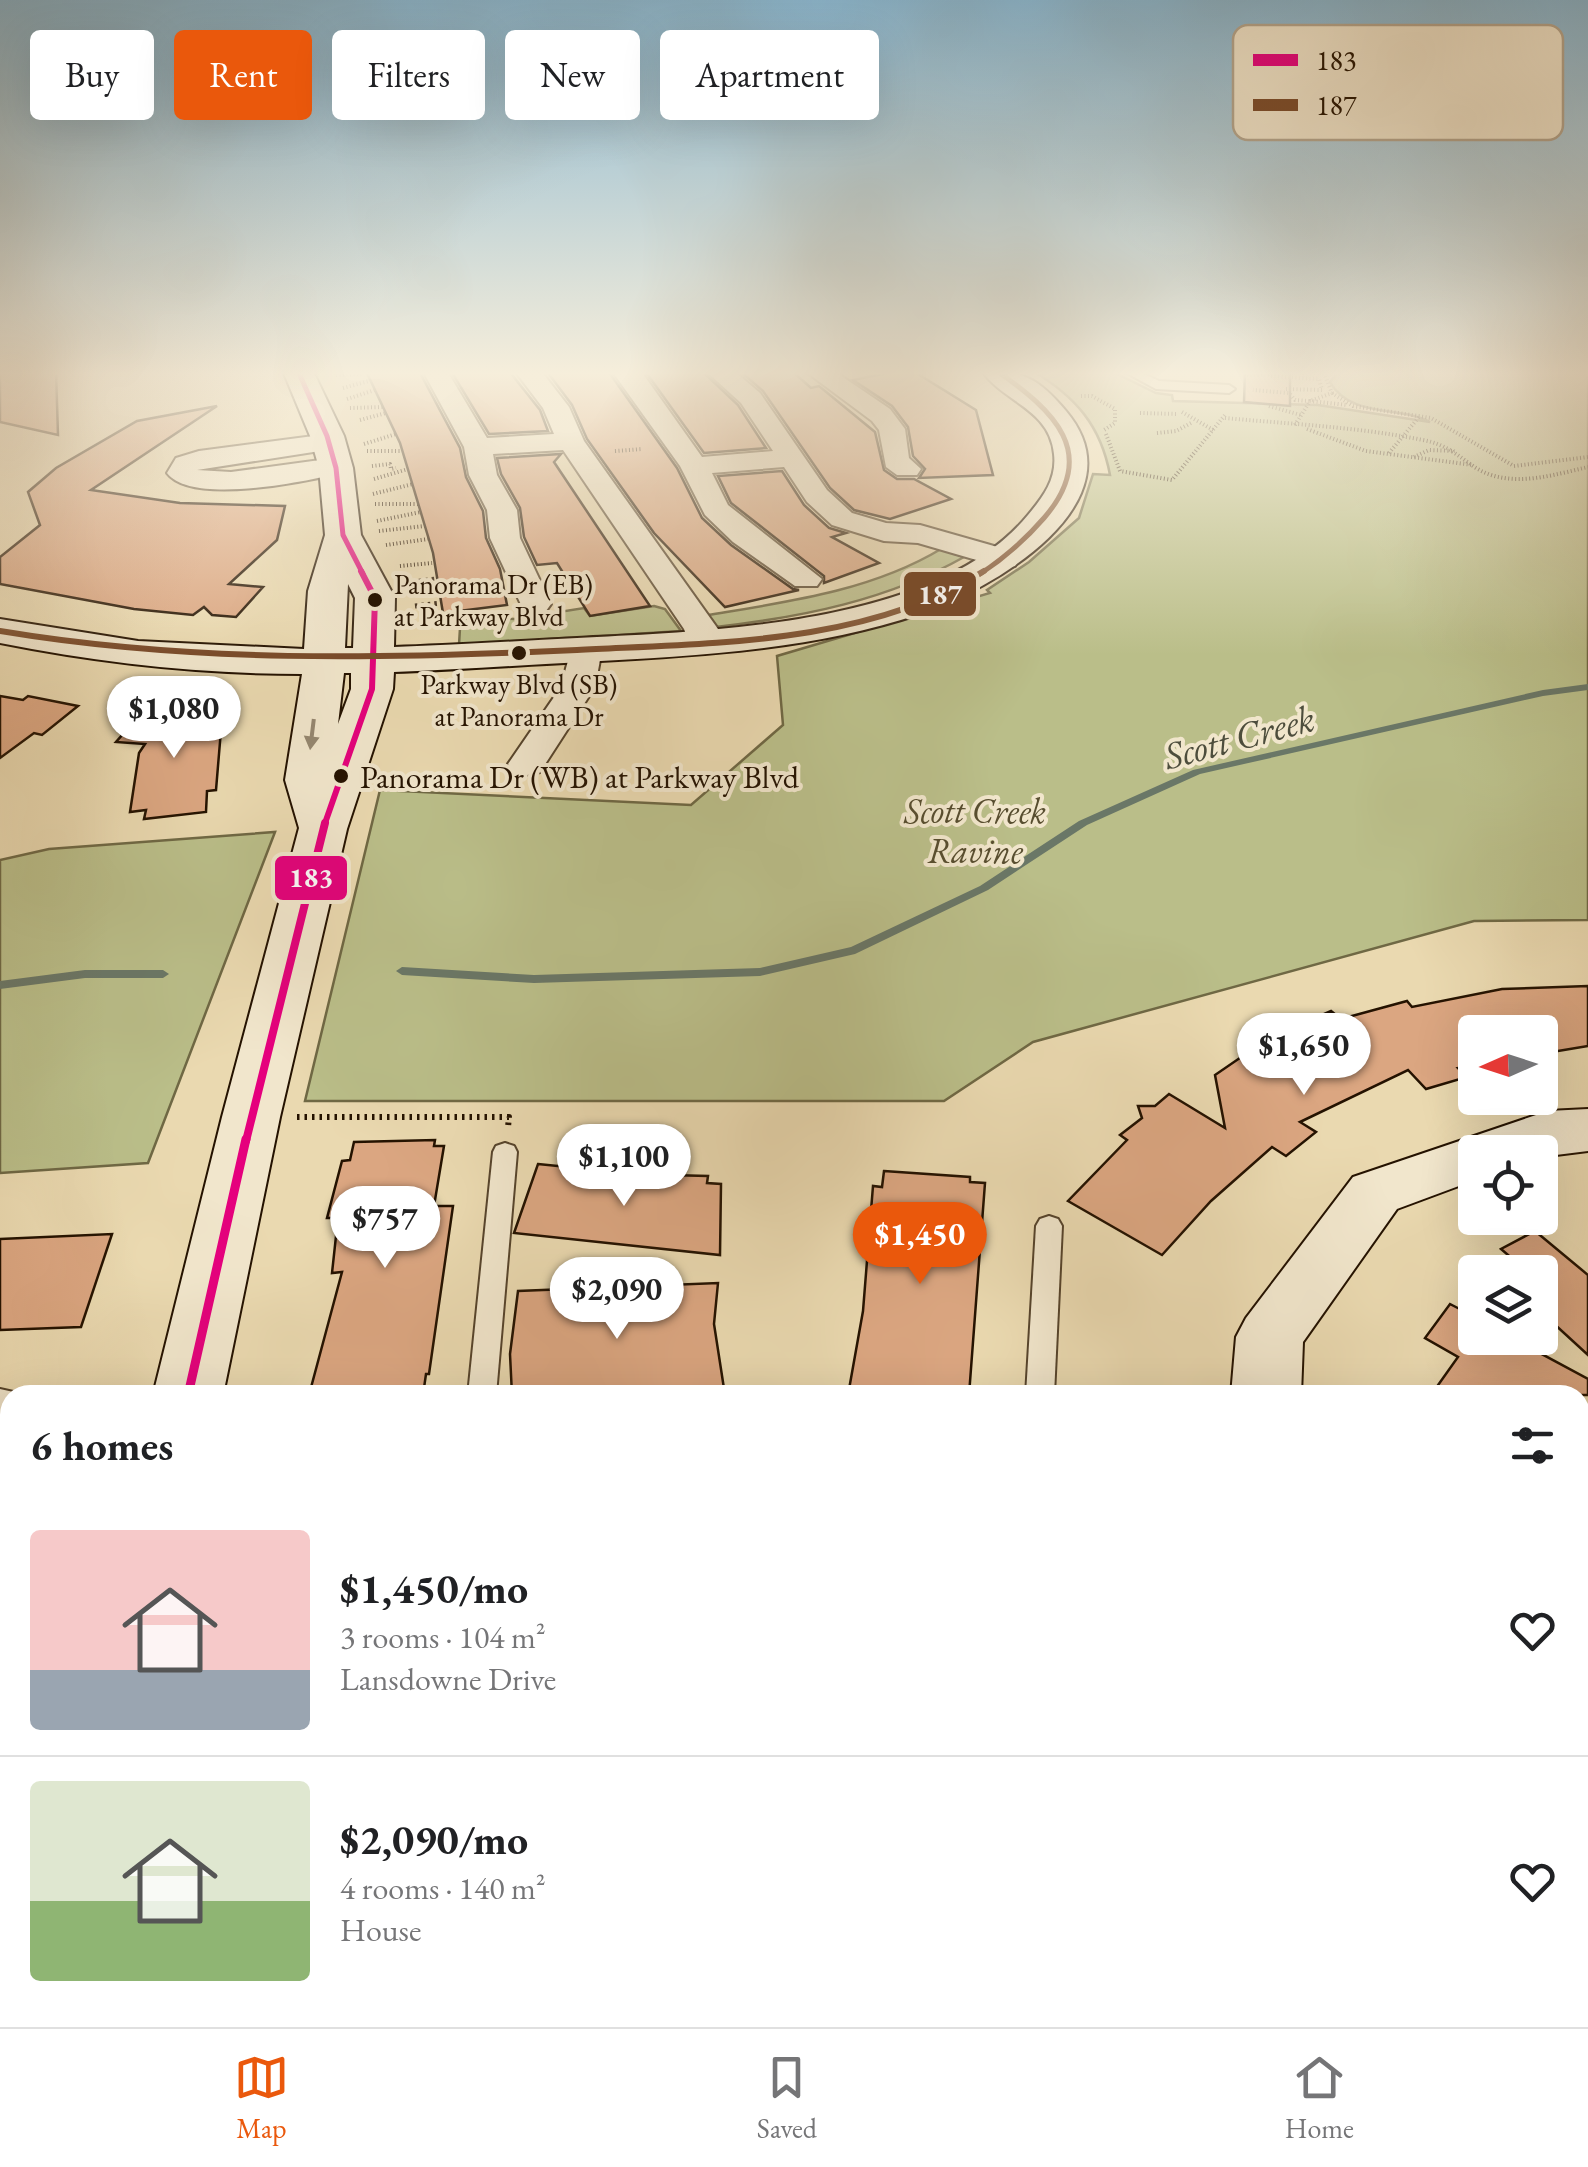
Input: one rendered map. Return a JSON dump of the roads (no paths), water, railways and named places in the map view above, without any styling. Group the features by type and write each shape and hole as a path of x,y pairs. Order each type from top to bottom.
{"street":[{"path":"190,1385 322,829 372,689 375,598 369,533 354,466"},
{"path":"481,466 502,510 505,538 535,604"},
{"path":"588,466 689,611 704,644"},
{"path":"691,466 715,509 744,536 806,579"},
{"path":"798,466 816,496 842,519 884,532 920,534 1004,558"},
{"path":"903,466 907,468"},
{"path":"0,631 105,651 188,660 324,664 704,644 792,633 885,611 952,585 1004,558 1050,516 1072,466"},
{"path":"322,829 308,780 324,664 327,592 369,533"},
{"path":"527,764 578,687 585,649"},
{"path":"1539,1135 1588,1130"},
{"path":"1267,1385 1270,1337 1375,1192 1458,1164"}],"lane":[{"path":"483,1385 505,1152"},
{"path":"1041,1385 1049,1226"}],"waterway":[{"name":"Scott Creek","path":"402,971 534,979 760,972 855,950 984,888 1083,823 1197,772 1543,693 1588,687"},
{"name":"Scott Creek","path":"0,985 85,974 163,974"}],"place":[{"name":"Panorama Dr (EB) at Parkway Blvd","path":"375,600"},
{"name":"Parkway Blvd (SB) at Panorama Dr","path":"519,653"},
{"name":"Panorama Dr (WB) at Parkway Blvd","path":"341,776"}],"park label":[{"name":"Scott Creek Ravine","path":"975,831"}]}
